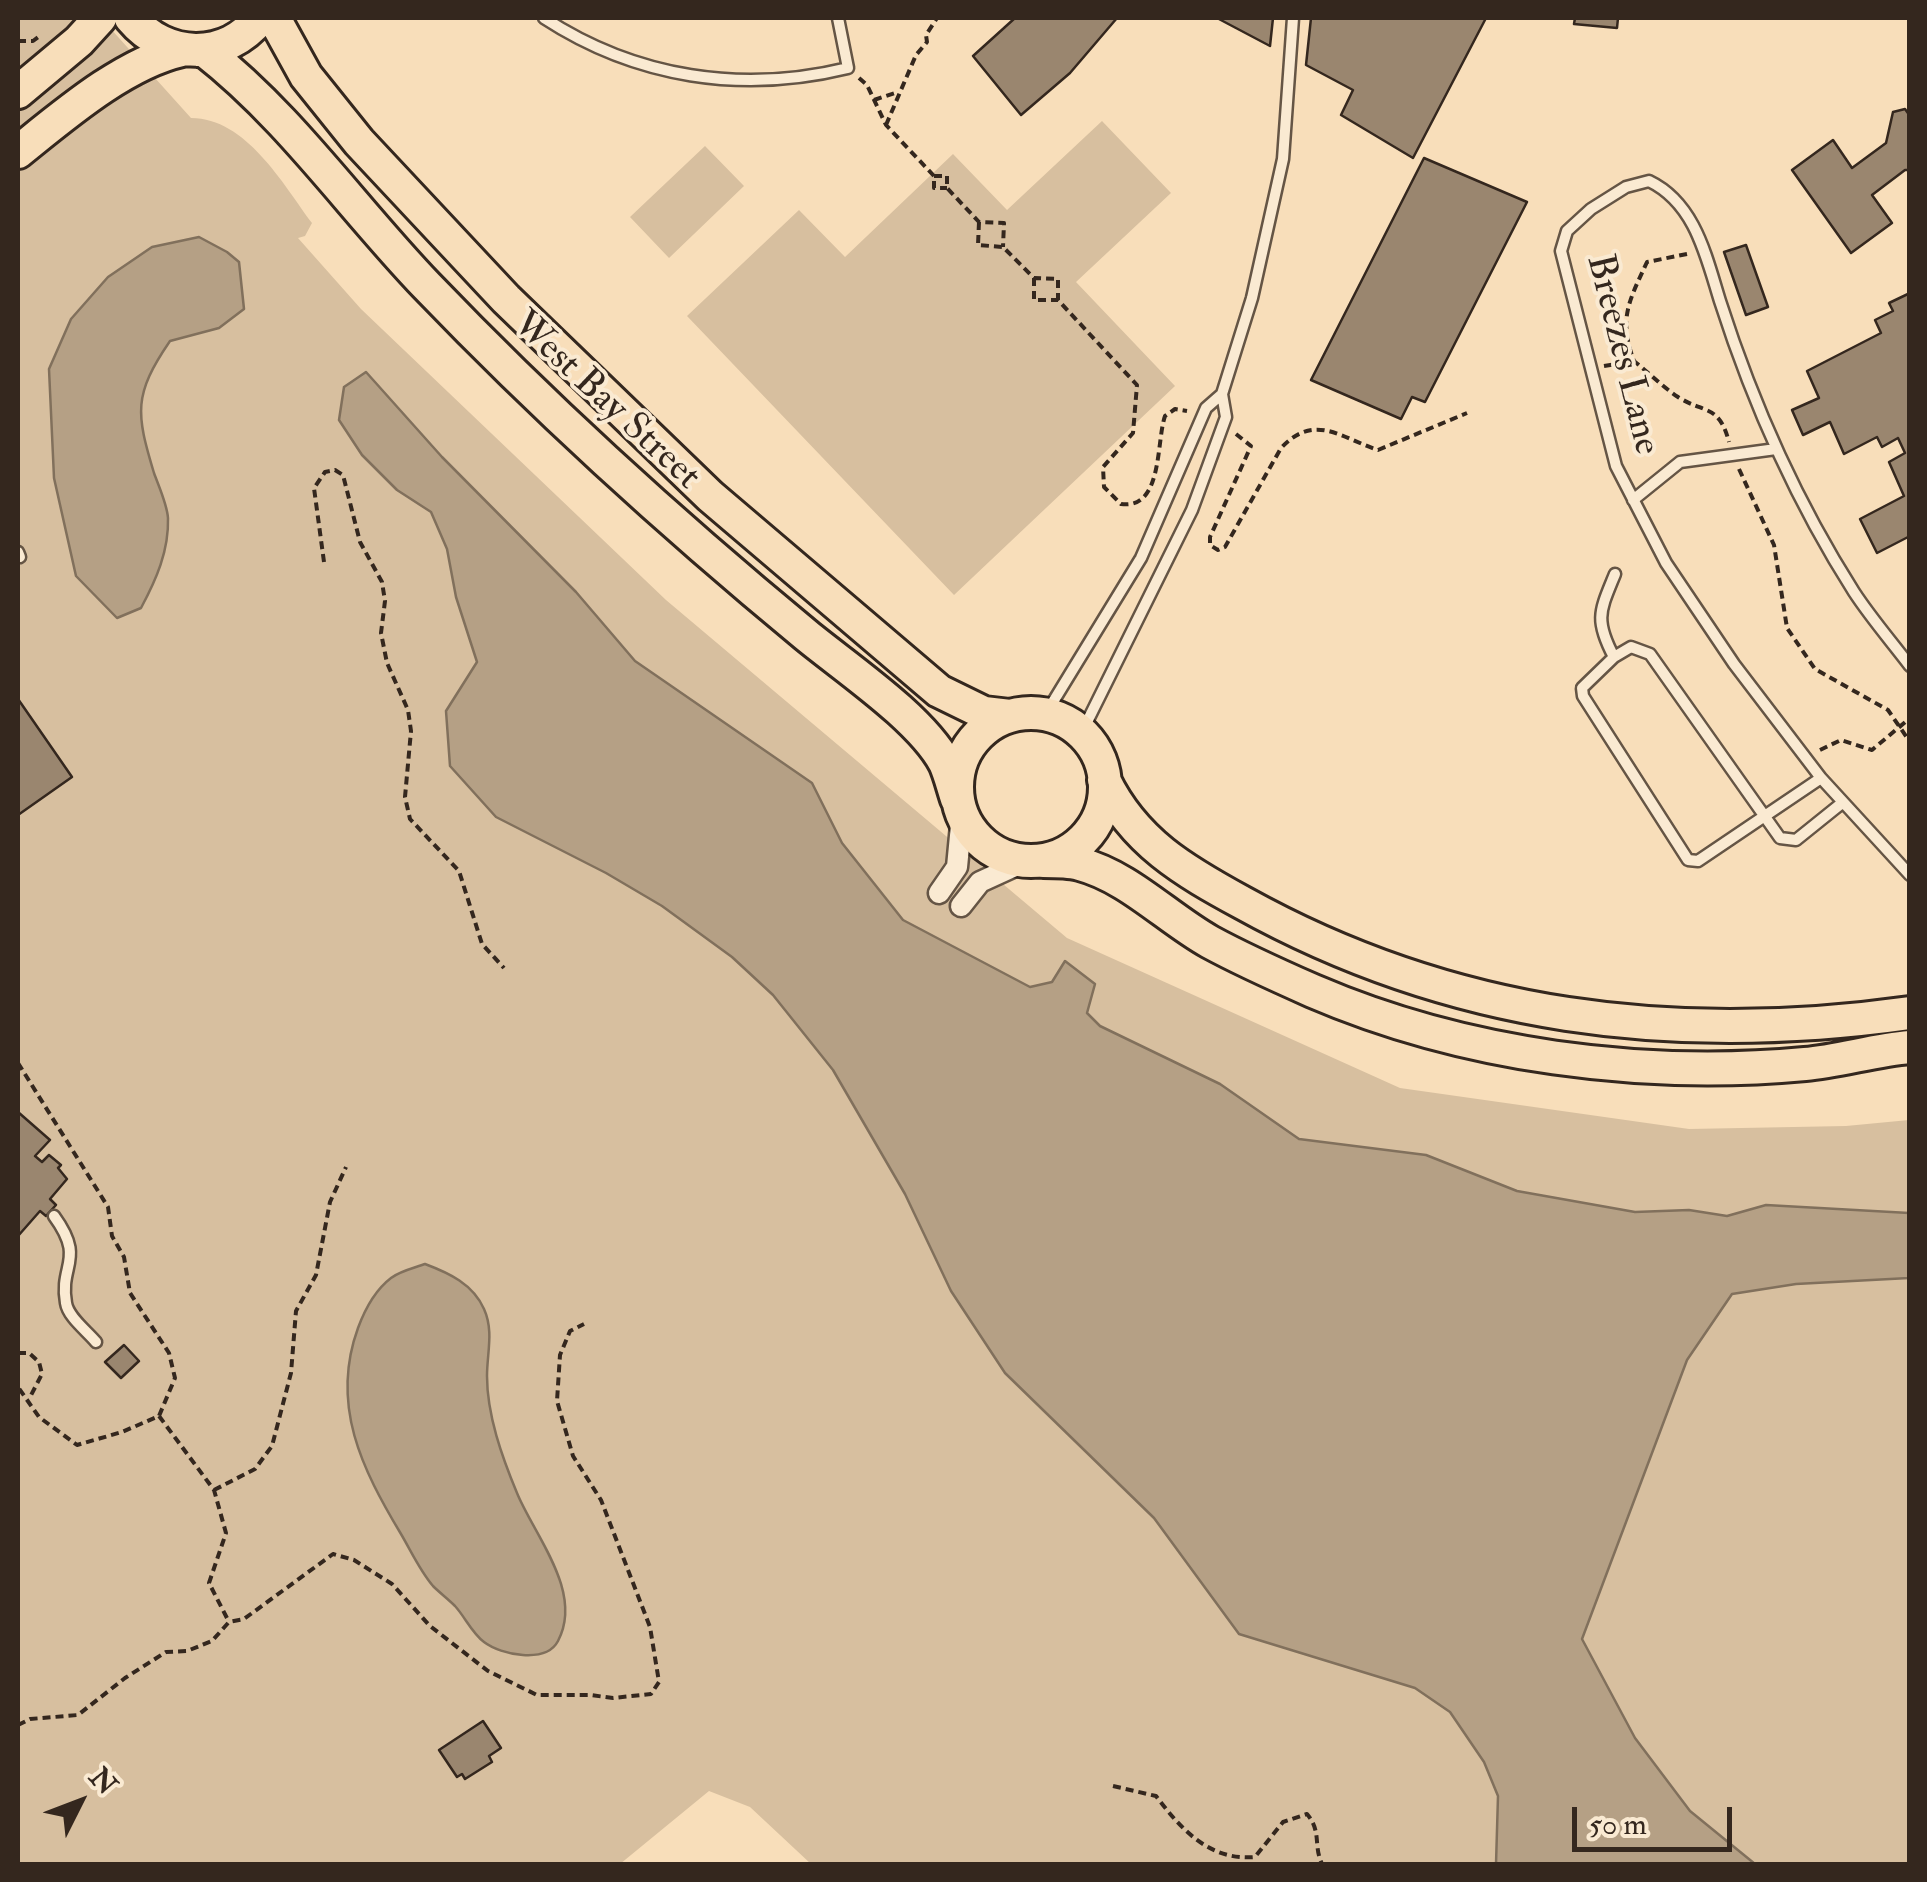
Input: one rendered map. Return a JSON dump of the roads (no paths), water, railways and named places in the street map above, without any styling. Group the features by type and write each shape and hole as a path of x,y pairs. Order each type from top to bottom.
{"main road":[{"path":"18,92 79,41 100,18"},
{"name":"West Bay Street","path":"132,18 151,36 193,50 239,77 281,119 387,244 484,345 725,568 916,728 945,763 960,807"},
{"path":"18,152 126,73 164,54 235,40 260,18"},
{"name":"West Bay Street","path":"274,18 306,76 359,142 506,298 710,496 939,691 984,713 1010,716"},
{"path":"1910,1014 1828,1025 1714,1028 1593,1020 1474,996 1362,960 1263,914 1204,881 1136,832 1118,810 1097,755 1081,734 1064,722 1045,715 1010,716 980,733 965,752 958,775 960,807 970,830 994,852 1034,861 1078,863 1098,870 1208,941 1315,992 1425,1030 1536,1054 1644,1066 1747,1068 1809,1064 1910,1047"},
{"path":"1034,861 1073,848 1093,827 1102,806 1104,780"}],"street":[{"path":"939,893 957,868 961,853 960,807"},
{"path":"962,906 980,882 1034,861"}],"lane":[{"path":"544,18 615,54 684,76 767,82 810,78 848,68 838,18"},
{"path":"1081,734 1178,542 1224,426 1222,394 1252,298 1283,160 1293,18"},
{"name":"Breezes Lane","path":"1910,666 1856,594 1793,486 1736,353 1704,251 1679,203 1665,188 1649,181 1626,187 1590,209 1570,227 1562,241 1562,259 1616,466 1632,500 1691,603 1821,778 1910,875"},
{"path":"1045,715 1141,558 1206,408 1222,394"},
{"path":"1632,500 1680,462 1776,449"},
{"path":"1614,657 1604,637 1599,613 1615,574"},
{"path":"1821,778 1765,816 1698,861 1688,860 1583,696 1582,688 1614,657 1631,647 1641,648 1650,654 1765,816 1780,838 1796,840 1842,804"},
{"path":"54,1216 65,1231 71,1252 65,1302 96,1342"}]}
